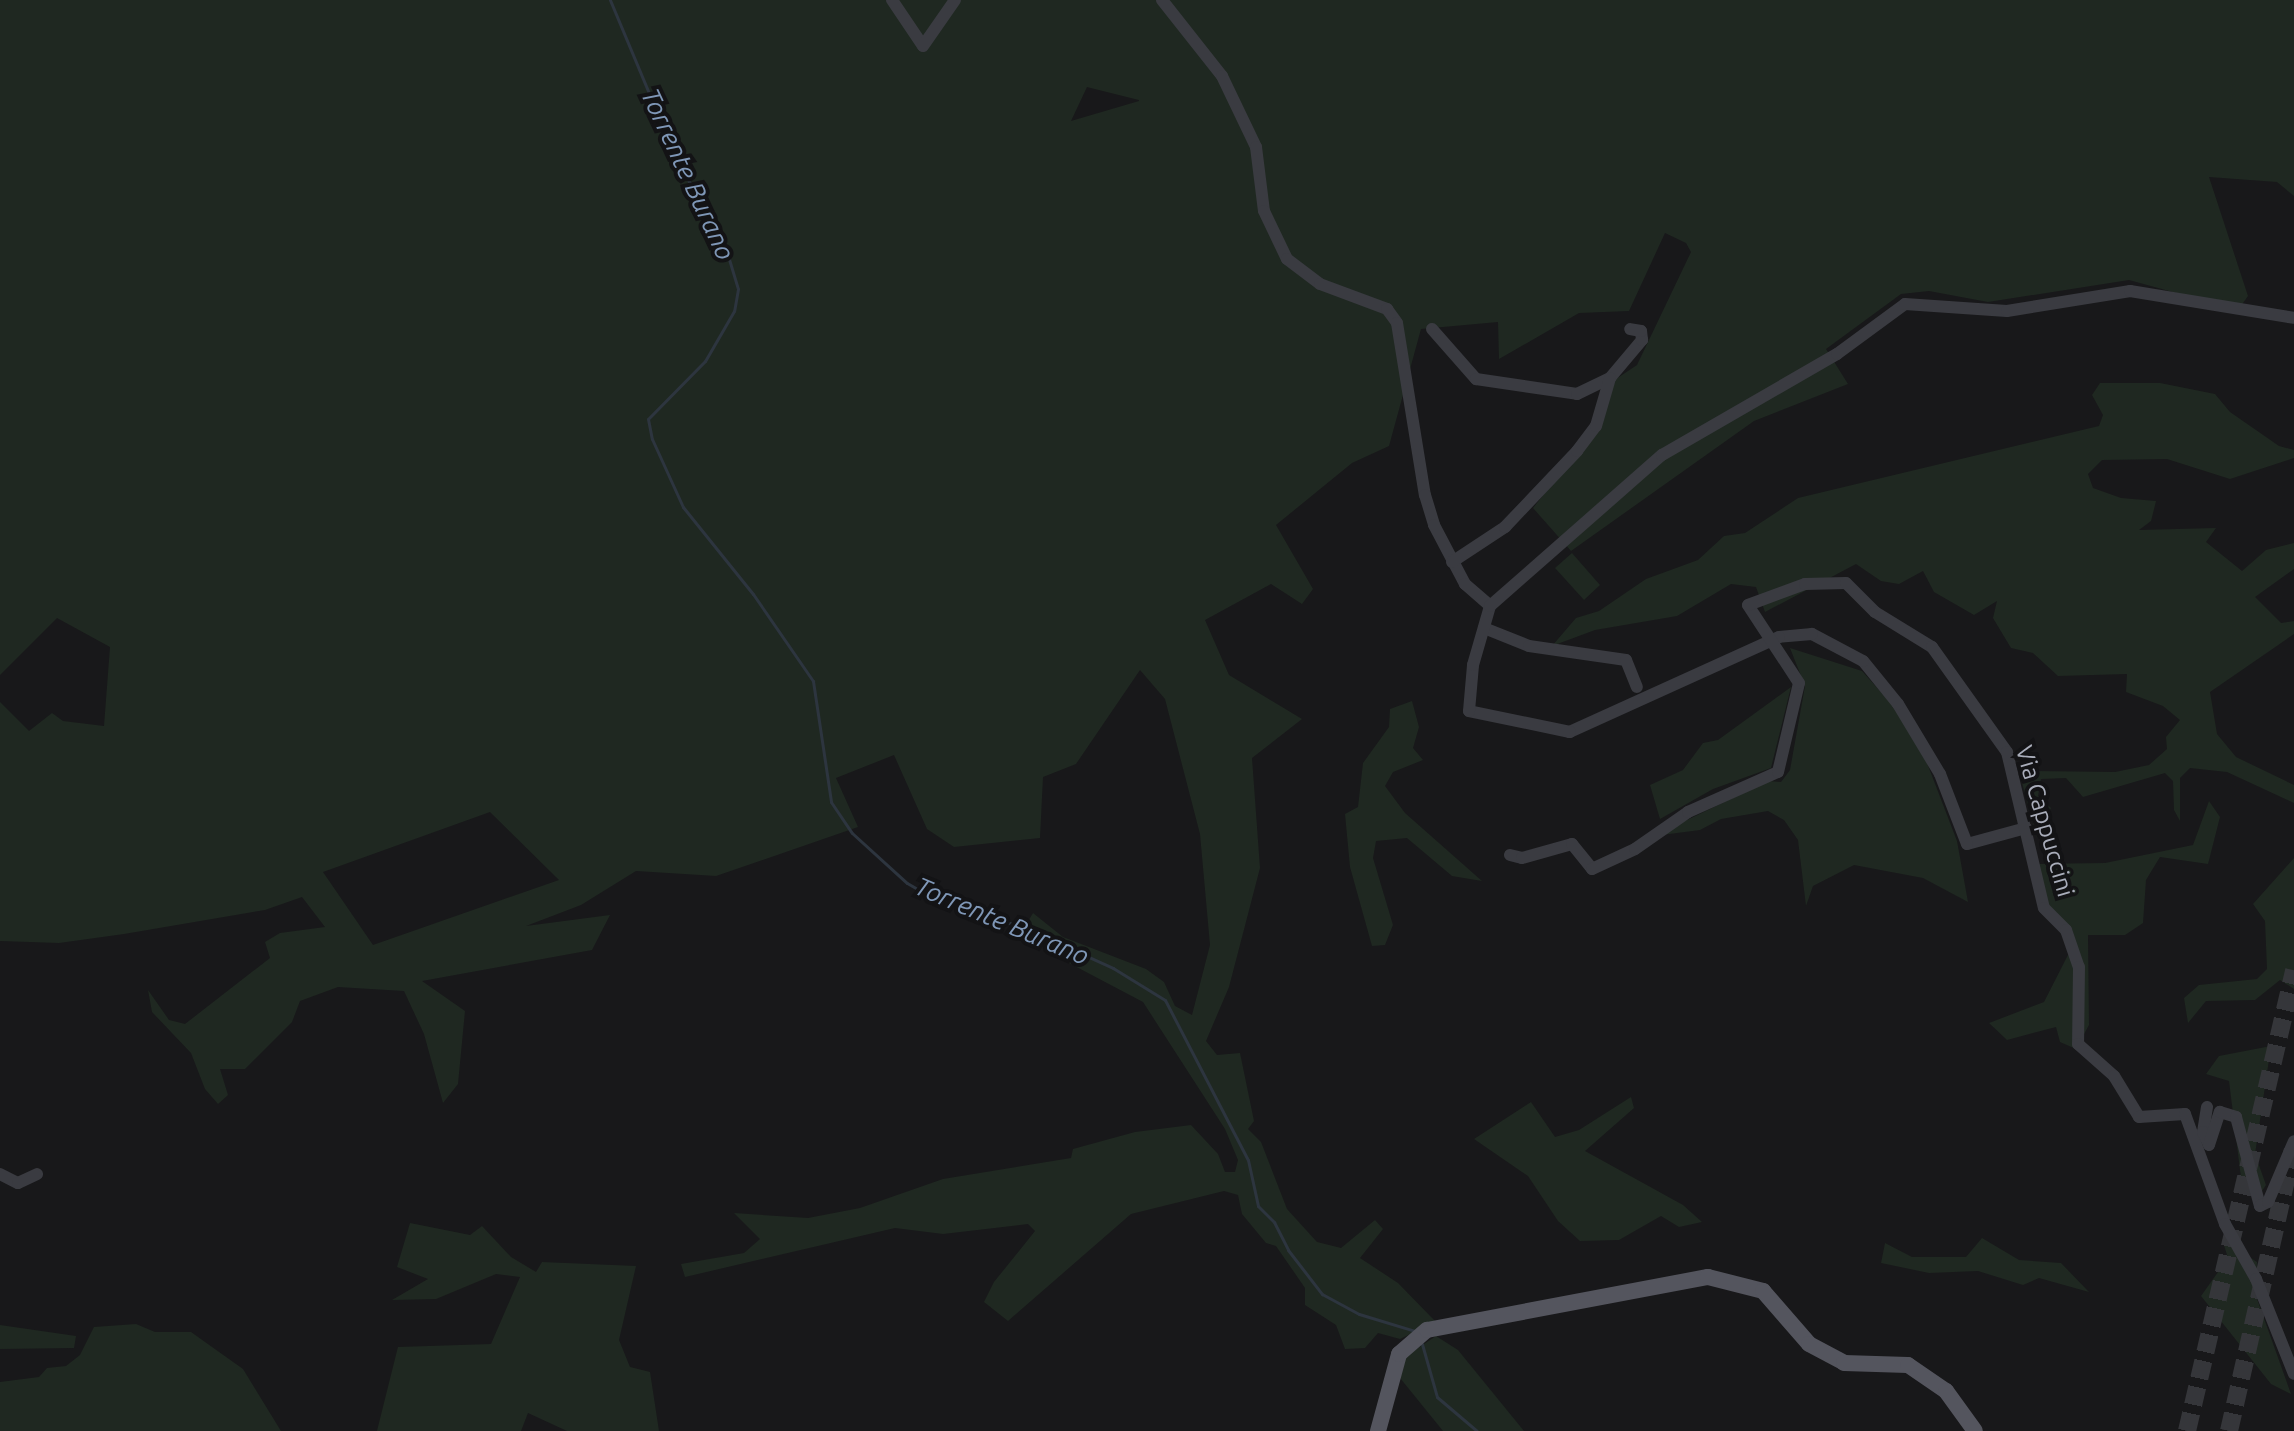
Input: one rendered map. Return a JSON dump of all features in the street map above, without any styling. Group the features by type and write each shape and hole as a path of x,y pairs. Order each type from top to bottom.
{"main road":[{"path":"1378,1431 1393,1370 1405,1344 1427,1330 1708,1277 1763,1291 1809,1344 1844,1363 1908,1365 1946,1391 1975,1431"}],"street":[{"path":"892,0 923,46 955,0"},
{"path":"1162,0 1222,76 1256,147 1264,211 1287,259 1320,284 1380,305 1397,323 1425,495 1452,562 1465,584 1490,606"},
{"path":"2026,828 1967,844 1940,774 1898,704 1863,661 1812,634 1774,639 1570,732 1469,711 1473,665 1490,606 1662,455 1837,354 1905,304 2007,311 2130,291 2294,318"},
{"path":"1432,329 1462,369 1494,386 1577,394 1610,378"},
{"path":"1452,562 1505,527 1577,451 1596,426 1610,378 1642,340 1641,331 1630,329"},
{"name":"Via Cappuccini","path":"1774,639 1748,605 1805,584 1846,583 1875,612 1932,647 2007,752 2044,908 2066,930 2079,967 2078,1044 2114,1076 2139,1117 2185,1114 2225,1224 2256,1279 2294,1374"},
{"path":"1484,628 1529,646 1626,660 1637,687"},
{"path":"1510,855 1522,858 1572,844 1592,869 1635,849 1688,812 1778,772 1799,683 1774,639"},
{"path":"2207,1107 2203,1132 2209,1145 2220,1112 2236,1117 2260,1206 2268,1202 2294,1141"},
{"path":"0,1174 18,1183 37,1174"}],"shaded area":[{"path":"0,0 2294,0 2294,196 2277,182 2209,177 2248,296 2238,310 2129,280 1988,302 1929,291 1901,294 1826,349 1848,384 1754,421 1571,551 1533,508 1598,426 1616,379 1637,365 1691,252 1686,243 1665,233 1629,311 1579,313 1499,359 1498,322 1421,329 1389,446 1352,463 1276,525 1313,589 1302,604 1271,584 1205,620 1229,675 1302,719 1252,758 1260,868 1229,987 1206,1041 1217,1055 1240,1053 1254,1121 1248,1129 1261,1142 1287,1209 1317,1242 1341,1248 1375,1220 1383,1229 1360,1258 1398,1283 1436,1322 1400,1339 1378,1333 1365,1348 1345,1349 1336,1325 1305,1305 1305,1288 1276,1246 1266,1243 1242,1214 1238,1195 1224,1191 1131,1214 1008,1321 984,1302 994,1282 1035,1231 1028,1224 943,1234 895,1228 685,1277 681,1264 744,1253 760,1239 734,1213 808,1218 860,1208 943,1179 1071,1158 1073,1149 1135,1132 1191,1125 1218,1154 1225,1172 1235,1172 1238,1160 1225,1129 1143,1002 1069,963 1024,928 1033,913 1063,937 1146,969 1164,982 1175,1006 1192,1015 1210,945 1200,834 1165,699 1140,670 1076,764 1043,777 1040,838 954,847 927,829 894,755 836,778 858,827 716,876 636,871 581,905 526,926 610,915 592,950 422,981 465,1011 458,1084 443,1103 424,1034 404,991 338,987 300,1001 292,1022 245,1069 220,1069 228,1095 218,1104 205,1089 191,1053 152,1012 148,990 169,1020 185,1024 270,958 265,942 280,933 325,927 302,897 265,910 124,934 59,943 0,941 0,702 29,731 52,713 63,721 104,726 110,647 57,618 0,675","holes":["1087,87 1139,100 1139,101 1071,121","490,812 559,880 373,945 323,872"]},
{"path":"2100,383 2160,383 2215,394 2230,412 2279,446 2294,450 2294,458 2230,479 2167,459 2102,460 2088,474 2093,488 2121,498 2156,501 2151,521 2139,530 2216,528 2206,542 2242,571 2266,550 2294,543 2294,569 2255,597 2281,623 2294,621 2294,634 2210,692 2217,734 2236,757 2294,785 2294,803 2227,772 2190,768 2180,778 2180,821 2174,810 2173,781 2165,773 2083,797 2066,778 2041,779 2038,796 2051,808 2037,838 2021,779 2034,771 2115,772 2149,765 2167,749 2166,737 2180,720 2163,706 2126,692 2127,674 2058,676 2033,653 2011,648 1993,618 1997,601 1974,615 1934,592 1923,571 1899,584 1881,581 1856,564 1765,612 1756,587 1731,584 1677,616 1595,630 1552,646 1576,618 1599,611 1646,579 1698,560 1724,536 1745,533 1798,498 2099,426 2103,415 2092,395"},
{"path":"1572,553 1600,585 1584,600 1555,568"},
{"path":"1790,648 1862,671 1914,729 1957,841 1968,902 1923,878 1854,865 1813,886 1806,906 1798,840 1784,820 1768,811 1721,819 1700,830 1654,836 1768,781 1781,782 1790,770 1805,686"},
{"path":"1791,687 1771,768 1713,789 1660,819 1650,785 1683,770 1703,743 1718,740"},
{"path":"1412,701 1419,727 1413,748 1423,760 1393,772 1385,786 1405,813 1482,881 1452,876 1407,838 1376,841 1373,858 1393,925 1385,945 1372,946 1350,867 1345,814 1358,807 1363,763 1389,727 1390,709"},
{"path":"2209,801 2220,817 2208,864 2160,857 2146,880 2143,923 2125,935 2088,935 2089,1025 2076,1049 2060,1042 2056,1027 2007,1040 1989,1023 2044,1002 2072,947 2041,896 2034,864 2105,863 2193,845"},
{"path":"2294,858 2294,989 2280,980 2255,1000 2206,1001 2188,1023 2184,998 2199,985 2257,979 2267,969 2265,921 2253,904"},
{"path":"2271,1046 2255,1154 2266,1185 2258,1197 2242,1186 2229,1081 2206,1074 2219,1056"},
{"path":"1631,1097 1634,1108 1585,1151 1683,1205 1702,1222 1679,1227 1661,1216 1619,1240 1580,1241 1558,1221 1528,1176 1474,1139 1531,1102 1555,1137 1579,1130"},
{"path":"410,1223 470,1235 482,1226 511,1257 536,1272 542,1262 636,1266 619,1340 630,1367 650,1372 659,1431 567,1431 528,1413 521,1431 377,1431 398,1347 491,1344 520,1277 496,1274 436,1299 392,1300 428,1279 397,1267"},
{"path":"1982,1238 2019,1260 2061,1263 2089,1292 2039,1278 2023,1285 1978,1271 1929,1273 1881,1263 1885,1243 1912,1257 1966,1257"},
{"path":"2222,1239 2257,1262 2256,1296 2291,1394 2271,1384 2201,1296 2228,1258"},
{"path":"136,1324 155,1332 191,1332 243,1369 281,1431 0,1431 0,1382 39,1377 47,1368 66,1366 80,1355 94,1327"},
{"path":"0,1325 76,1336 74,1348 0,1349"},
{"path":"1436,1336 1458,1350 1524,1431 1443,1431 1400,1378 1406,1356"}],"waterway":[{"name":"Torrente Burano","path":"610,0 679,165 722,236 738,289 734,311 705,361 648,419 652,439 683,507 753,594 813,681 831,802 852,833 907,883 933,898 1025,928 1113,968 1165,1000 1248,1160 1258,1206 1274,1222 1288,1250 1322,1294 1359,1314 1415,1331"},
{"name":"Torrente Burano","path":"1422,1344 1437,1397 1477,1431"}],"tunnel":[{"path":"2187,1431 2294,970"},
{"path":"2229,1431 2293,1149"}]}
